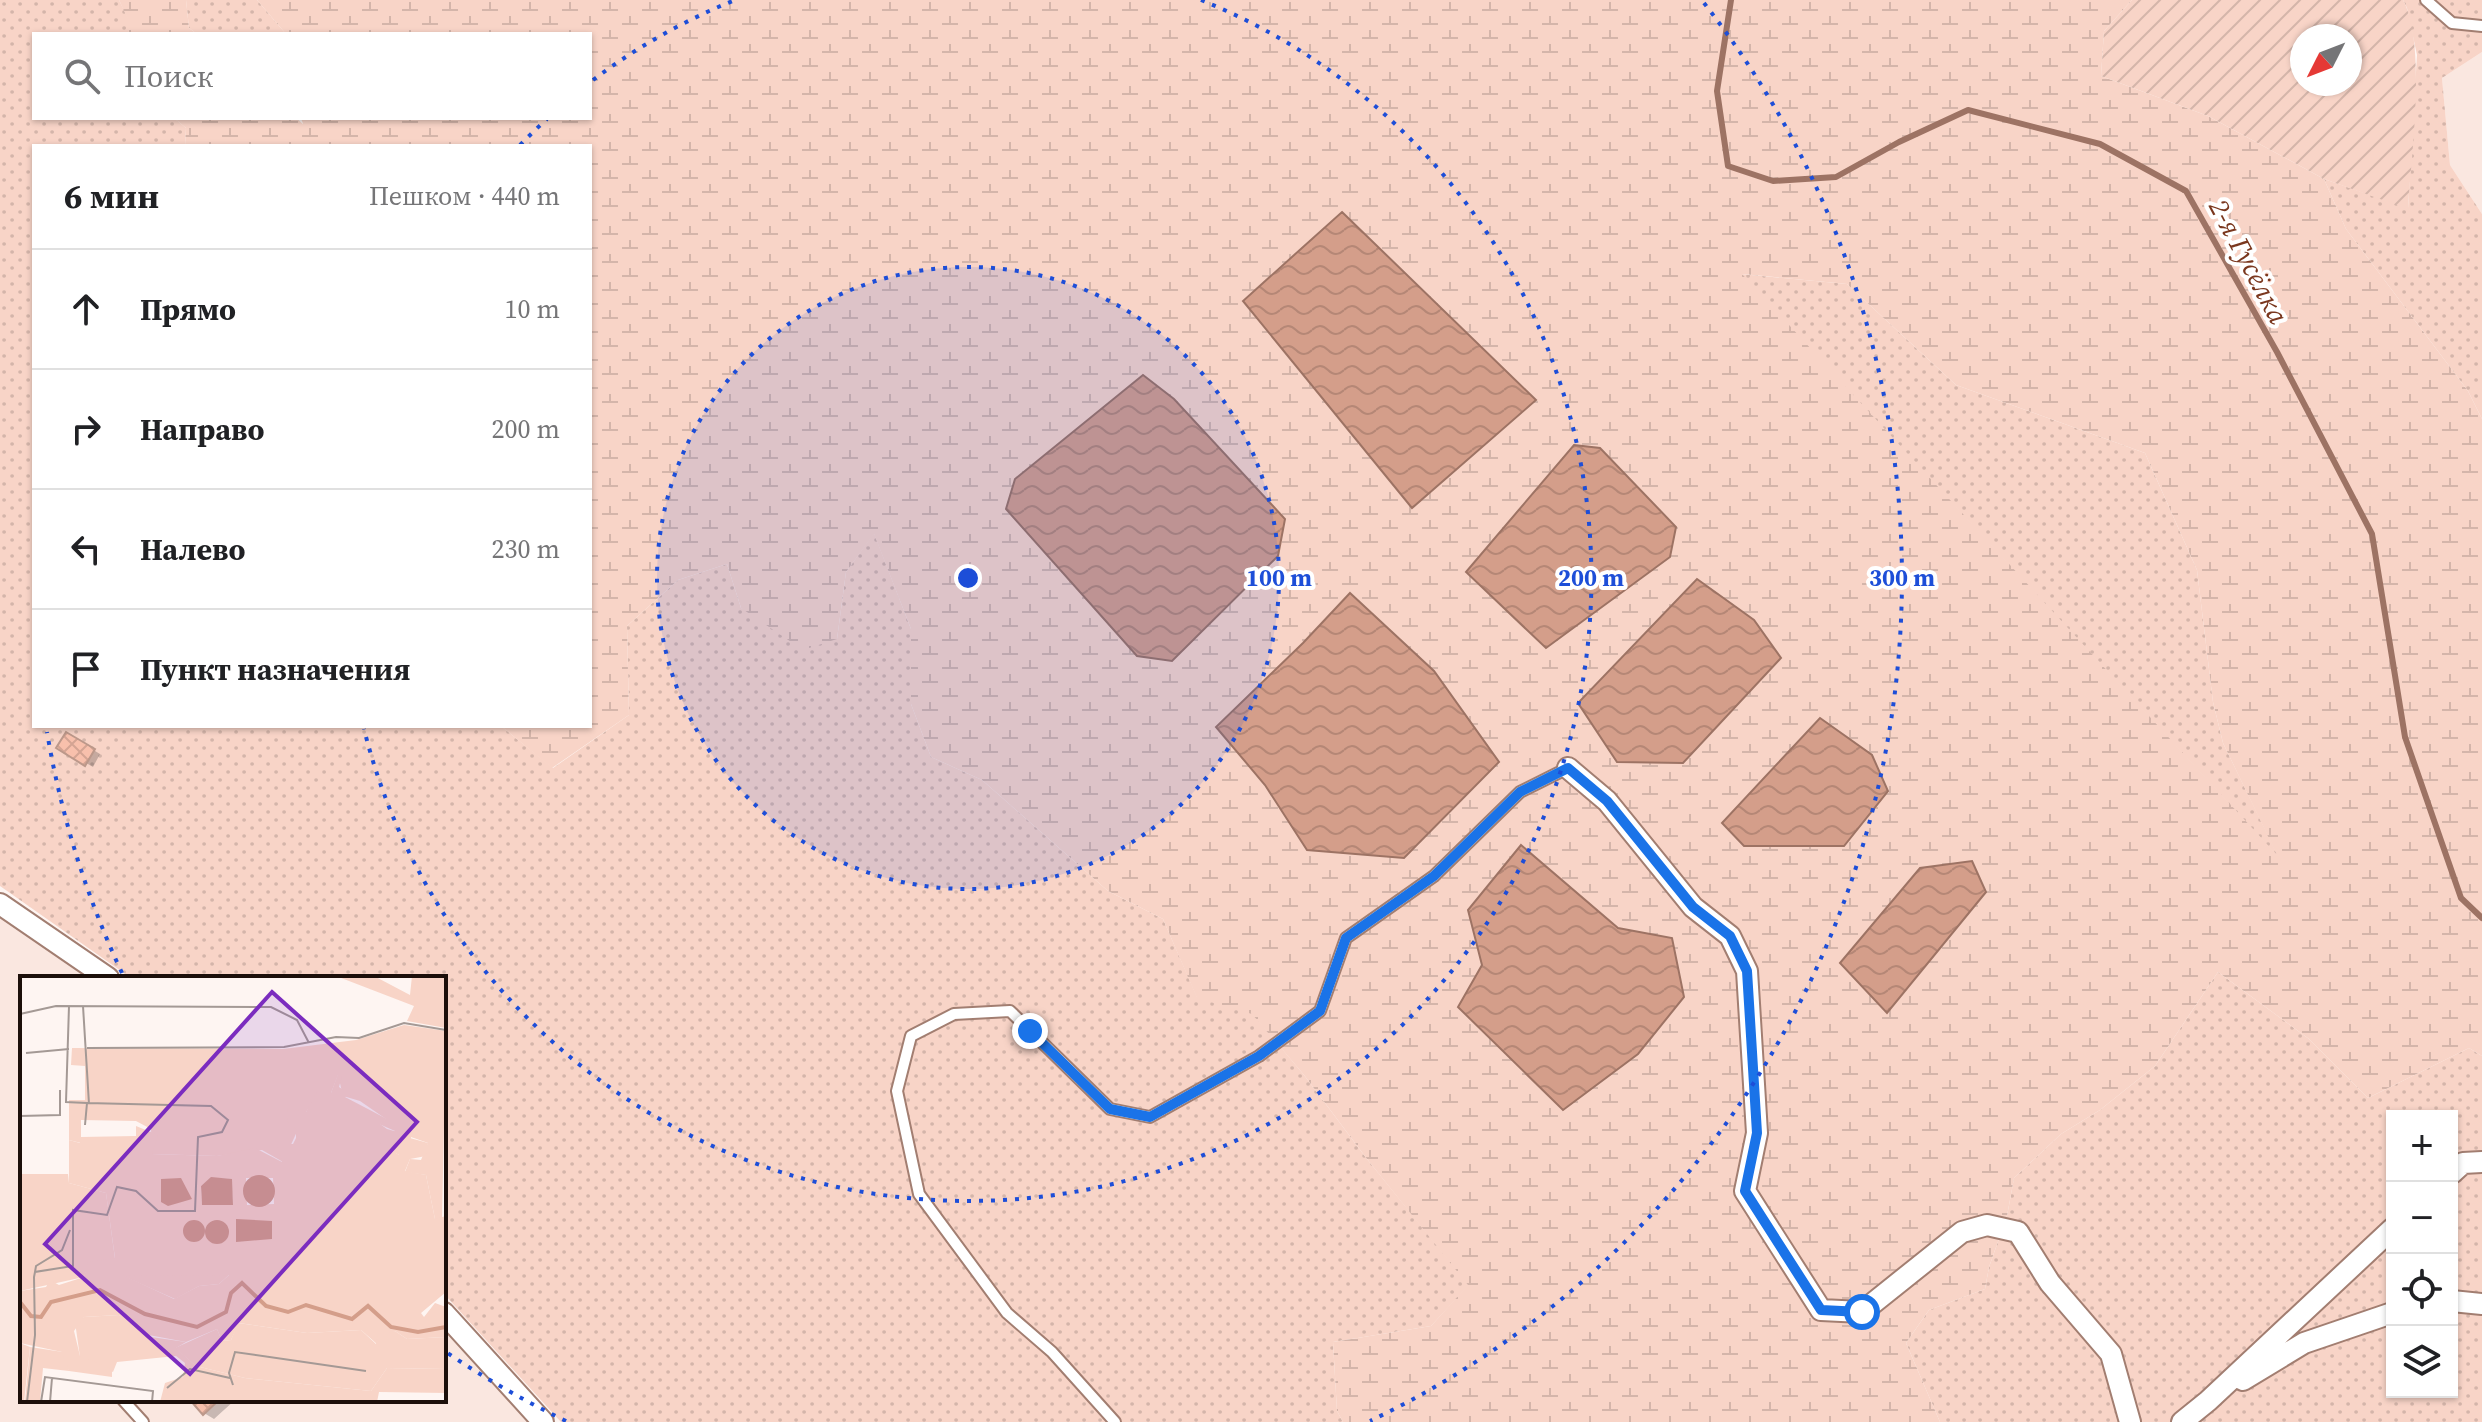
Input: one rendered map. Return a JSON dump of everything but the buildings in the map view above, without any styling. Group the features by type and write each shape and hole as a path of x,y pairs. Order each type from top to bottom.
{"street":[{"path":"1568,768 1607,801 1693,907 1730,936 1747,971 1757,1133 1745,1191 1821,1310 1862,1312 1962,1232 1987,1225 2018,1232 2050,1283 2111,1354 2130,1422"},
{"path":"0,904 99,975"},
{"path":"2458,1168 2463,1163 2482,1162"},
{"path":"2182,1422 2386,1235"},
{"path":"2458,1302 2482,1304"},
{"path":"446,1315 543,1422"},
{"path":"2208,1401 2304,1343 2386,1315"}],"lane":[{"path":"2426,0 2452,23 2482,26"},
{"path":"1115,1422 1052,1352 1007,1313 919,1194 897,1091 911,1036 954,1014 1010,1011 1110,1109 1150,1117 1259,1056 1320,1011 1346,938 1434,876 1520,792 1568,768"},
{"path":"125,1402 143,1422"}],"shaded area":[{"path":"2482,52 2482,214 2450,165 2442,78"},
{"path":"0,916 89,976 20,976 20,1402 446,1402 446,1326 534,1422 0,1422"}],"green space":[{"path":"0,0 119,0 132,26 128,32 32,32 32,120 176,120 186,128 185,144 32,144 32,728 503,728 553,768 629,715 627,626 678,580 727,564 741,608 837,639 846,572 874,533 911,629 911,704 931,757 982,780 1108,891 1163,919 1197,997 1252,1013 1469,1285 1431,1326 1333,1342 1337,1411 1343,1422 561,1422 446,1296 446,976 128,976 0,886"},
{"path":"119,0 186,0 189,28 194,32 128,32 131,26"},
{"path":"186,0 257,0 284,32 194,32 189,28"},
{"path":"257,0 2132,0 2104,31 2101,76 2208,116 2324,179 2346,229 2468,391 2482,419 2482,1056 2469,1048 2368,1098 2309,1039 2218,972 2155,1066 2100,1110 2061,1134 2014,1178 2007,1216 1989,1267 1985,1289 1929,1310 1906,1343 1940,1422 1343,1422 1337,1411 1333,1342 1431,1326 1468,1285 1304,1075 1252,1014 1197,998 1163,919 1108,891 982,780 931,757 911,704 911,629 874,534 846,572 837,639 803,650 741,608 727,564 678,580 627,626 629,715 552,768 503,728 592,728 592,144 185,144 186,128 176,120 298,120 303,124 302,120 592,120 592,32 284,32","holes":["1742,274 1847,284 1956,385 2145,453 2197,570 2213,702 2223,743 2277,855","1142,375 1174,399 1285,519","1350,593 1265,785 1216,727","1521,845 1618,928 1672,938 1459,1007 1483,965"]},
{"path":"2132,0 2403,0 2410,19 2416,71 2408,209 2324,179 2208,116 2101,76 2104,31"},
{"path":"2403,0 2482,0 2482,52 2442,78 2450,165 2482,214 2482,419 2468,391 2346,229 2324,179 2408,208 2417,55"},
{"path":"1741,274 1847,284 1956,385 2145,453 2197,570 2213,702 2223,743 2279,858"},
{"path":"2218,972 2309,1039 2368,1098 2469,1048 2482,1056 2482,1422 1940,1422 1906,1343 1929,1310 1985,1289 1989,1267 2007,1216 2014,1178 2061,1134 2100,1110 2155,1066"}],"water":[{"path":"1342,212 1536,400 1412,508 1243,301"},
{"path":"1143,375 1174,399 1285,519 1278,556 1172,661 1137,656 1006,509 1015,479"},
{"path":"1574,445 1600,448 1676,527 1670,557 1546,648 1466,572"},
{"path":"1697,579 1754,620 1781,658 1683,763 1617,762 1578,703"},
{"path":"1350,593 1434,671 1499,762 1404,858 1307,850 1265,785 1216,727"},
{"path":"1820,718 1872,755 1888,791 1844,846 1744,846 1722,823"},
{"path":"1521,845 1618,928 1672,938 1684,997 1638,1054 1563,1110 1458,1007 1482,965 1468,910"},
{"path":"1972,861 1986,892 1887,1013 1840,963 1920,868"}],"waterway":[{"name":"2-я Гусёлка","path":"1731,0 1717,91 1728,166 1773,181 1836,177 1899,142 1968,110 2100,144 2186,191 2277,352 2372,534 2405,737 2461,898 2482,918"}],"route":[{"path":"1030,1031 1110,1109 1150,1117 1259,1056 1320,1011 1346,938 1434,876 1520,792 1568,768 1607,801 1693,907 1730,936 1747,971 1757,1133 1745,1191 1821,1310 1862,1312"}]}
